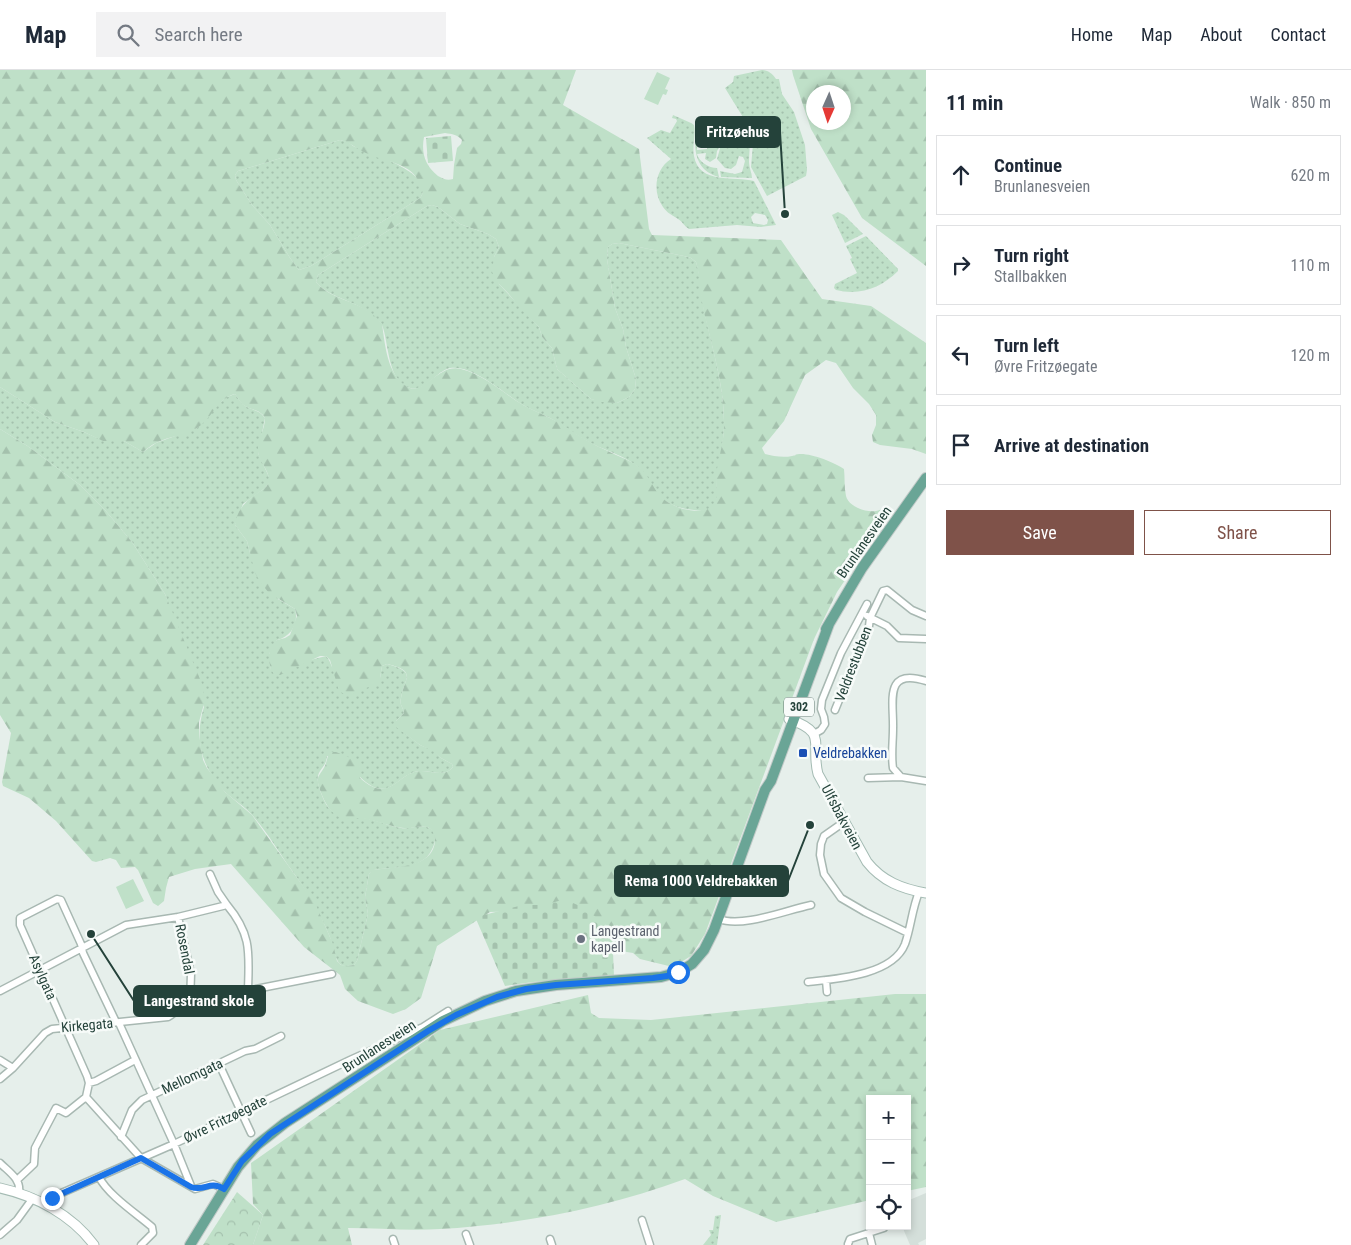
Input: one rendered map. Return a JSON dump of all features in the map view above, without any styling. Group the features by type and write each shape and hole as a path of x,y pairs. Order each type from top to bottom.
{"main road":[{"name":"Brunlanesveien","path":"190,1245 242,1161 270,1134 443,1021 485,1002 521,990 673,975 685,969 700,955 711,938 719,919 766,790 767,780 829,624 854,580 926,478"}],"street":[{"name":"Veldrestubben","path":"835,710 869,626 870,618 883,591 887,590 912,610 926,616"},
{"name":"Veldrestubben","path":"814,734 823,728 822,700 841,653 867,604"},
{"name":"Veldrestubben","path":"862,614 887,626 899,638 926,639"},
{"path":"901,778 895,772 892,762 893,728 891,698 893,689 902,680 916,678 926,681"},
{"path":"791,720 809,728 814,734"},
{"name":"Ulfsbakveien","path":"814,734 817,745 818,774 859,849 873,870 897,886 922,892"},
{"path":"868,778 901,778 926,781"},
{"path":"844,822 824,836 820,855 824,874 841,898 864,912 908,932"},
{"path":"210,874 218,892 237,916 245,933 249,951 248,990 332,974"},
{"path":"808,982 876,970 885,966 899,955 922,892"},
{"name":"Asylgata","path":"82,948 60,900 57,899 22,916 19,920 88,1076 89,1083"},
{"name":"Rosendal","path":"190,1002 191,974 178,917 228,904"},
{"path":"719,919 728,922 753,919 811,905"},
{"path":"0,991 126,925 178,917"},
{"path":"82,948 152,1094 191,1187"},
{"path":"826,980 827,992"},
{"name":"Kirkegata","path":"0,1079 13,1068 45,1033 52,1029 65,1026 168,1017 182,1005 190,1002 248,990"},
{"name":"Øvre Fritzøegate","path":"47,1205 57,1195 174,1144 423,1027 448,1011"},
{"name":"Mellomgata","path":"122,1137 134,1106 142,1100 281,1036"},
{"path":"0,1060 13,1068"},
{"path":"17,1180 34,1164 34,1148 56,1108 66,1113 86,1097 89,1083 135,1060"},
{"path":"219,1064 251,1133"},
{"path":"86,1097 141,1158 191,1187 199,1188 213,1184 224,1189"},
{"path":"0,1163 17,1180 20,1186 19,1192"},
{"path":"99,1177 117,1197 152,1227 152,1233 141,1245"},
{"path":"0,1188 19,1192 47,1205 80,1228 94,1245"},
{"path":"0,1235 17,1220 34,1198"},
{"path":"642,1220 650,1245"},
{"path":"848,1244 850,1239 878,1230"},
{"path":"869,1233 872,1245"},
{"path":"466,1234 470,1245"}],"shaded area":[{"path":"926,1193 926,1239 918,1243 919,1245 910,1245 904,1230 911,1230 911,1199"}],"green space":[{"path":"0,70 576,70 563,105 639,149 649,229 652,235 781,240 822,299 871,306 926,343 926,454 912,449 880,445 873,442 872,435 876,425 876,415 869,404 853,388 836,363 826,360 805,375 784,421 762,448 765,454 768,455 785,457 804,454 816,456 834,464 844,469 845,493 850,503 867,511 876,511 887,507 892,510 837,592 814,639 705,934 691,956 673,967 640,959 633,953 615,950 612,928 576,909 490,912 437,946 421,998 406,1009 393,1014 358,1001 345,989 340,975 304,947 231,864 195,869 169,877 164,901 158,906 153,903 135,867 121,868 116,860 110,858 96,862 92,861 56,821 29,798 3,786 2,782 11,733 0,715 0,429 29,447 80,485 105,510 132,542 165,594 202,684 205,700 199,722 199,734 203,760 225,792 252,815 315,903 333,944 337,961 341,965 354,965 357,961 368,914 365,897 369,874 373,870 402,867 421,861 429,856 435,838 432,831 427,827 407,828 364,818 341,818 329,809 320,790 318,777 325,766 330,752 336,752 358,761 360,778 370,786 379,789 392,785 411,773 424,771 441,773 453,767 452,764 435,752 420,745 396,727 396,721 404,713 401,700 407,676 403,669 387,664 382,666 380,678 375,684 351,695 346,695 339,691 330,660 326,656 320,656 280,675 275,675 271,670 269,654 272,646 277,640 290,635 297,616 295,609 269,593 260,582 255,573 247,541 235,525 238,514 243,506 265,488 269,480 258,452 265,422 265,418 261,413 243,405 235,394 223,400 197,428 152,445 143,452 124,441 103,441 55,422 0,387","holes":["445,133 457,136 462,140 457,148 453,179 449,180 438,176 430,168 425,159 423,148 424,137","340,140 368,154 405,167 416,177 423,193 420,198 311,266 299,270 270,225 252,205 236,180 235,175 238,171","427,206 438,207 460,224 488,234 496,239 499,247 494,257 492,272 499,284 539,327 542,337 552,348 557,369 591,399 602,402 617,403 629,397 635,389 636,379 626,347 623,329 615,308 607,259 608,247 619,243 684,256 696,262 703,307 720,381 724,411 724,433 716,478 716,502 710,508 697,511 672,505 664,500 642,470 635,464 523,405 478,375 452,368 419,388 406,386 400,381 388,358 382,324 367,310 331,294 316,282 318,275"]},
{"path":"762,70 779,79 782,94 794,112 805,145 807,170 806,176 767,196 751,167 753,144 749,127 725,88 733,82 734,76"},
{"path":"792,70 926,70 926,266 862,218 812,130 851,130 851,85 806,85 806,114"},
{"path":"657,72 670,78 665,89 668,90 666,95 663,94 658,105 644,99"},
{"path":"673,115 694,125 694,156 697,165 703,171 719,178 754,181 776,225 761,227 737,225 689,229 666,211 657,195 656,188 661,169 671,159 647,138 661,130 670,133 677,121 672,118","holes":["755,213 765,215 768,220 767,224 753,223 751,217"]},
{"path":"729,120 744,126 749,135 749,164 752,178 721,177 720,171 735,174 742,172 745,161 743,157 739,156 736,165 731,169 725,168 717,159 721,145 717,151 716,158 710,162 705,159 706,153 697,154 705,164 717,168 719,177 710,174 704,169 697,156 695,140 697,123 699,124 697,150 707,149 710,128 721,121"},
{"path":"451,136 453,161 428,163 426,138"},
{"path":"340,140 399,165 420,181 423,189 420,198 311,266 299,270 270,225 252,205 236,180 235,175 238,171"},
{"path":"427,206 438,207 460,224 488,234 496,239 499,247 494,257 499,284 539,327 542,337 552,348 557,369 591,399 617,403 629,397 635,389 636,379 626,347 623,329 615,308 607,259 608,247 619,243 684,256 696,262 724,412 717,497 712,508 703,511 688,509 677,507 667,502 658,495 640,469 630,461 589,442 523,405 478,375 468,371 450,368 421,387 416,388 410,388 402,384 393,370 381,323 367,311 329,292 316,282 318,275"},
{"path":"838,212 844,215 863,234 845,243 832,215"},
{"path":"866,236 898,271 885,282 870,289 853,292 836,290 834,288 835,284 857,273 846,246"},
{"path":"0,387 55,422 104,441 124,441 143,452 156,443 197,428 218,404 235,394 243,404 259,412 265,418 258,453 269,477 269,483 243,504 235,525 247,541 250,553 278,599 295,609 296,619 293,629 286,636 277,640 269,654 271,670 326,656 332,667 380,678 382,666 387,664 403,670 407,676 401,700 404,713 396,721 396,726 420,745 435,751 441,758 452,764 453,767 441,773 419,771 411,773 392,786 379,789 360,777 360,767 327,756 319,773 319,787 327,805 336,814 369,819 401,828 425,827 433,830 435,835 430,853 419,862 404,867 374,870 369,874 365,897 368,914 357,961 354,965 343,966 338,962 330,938 313,903 269,836 246,809 224,791 210,772 205,762 200,741 201,719 204,707 165,594 132,542 105,510 80,485 29,447 0,429"},
{"path":"133,879 144,901 126,909 116,887"},
{"path":"562,900 582,907 612,929 614,976 505,986 476,919 484,915 523,905 544,905"},
{"path":"895,994 926,994 926,1187 911,1190 911,1095 866,1095 866,1201 776,1222 713,1196 685,1179 595,1206 533,1219 440,1229 348,1228 352,1245 253,1245 263,1215 253,1204 251,1163 440,1030 588,995 591,1013 599,1018 651,1020"},
{"path":"237,1192 263,1215 253,1245 203,1245"},
{"path":"721,1215 717,1245 703,1245 711,1235 709,1230 713,1230 715,1216"}],"place":[{"name":"Fritzøehus","path":"785,214"},
{"name":"Veldrebakken","path":"803,753"},
{"name":"Rema 1000 Veldrebakken","path":"810,825"},
{"name":"Langestrand skole","path":"91,934"},
{"name":"Langestrand kapell","path":"581,939"}],"route":[{"path":"52,1198 141,1158 191,1187 199,1188 213,1184 224,1189 247,1156 278,1128 443,1021 469,1008 516,991 556,985 653,978 673,975 678,972"}]}
